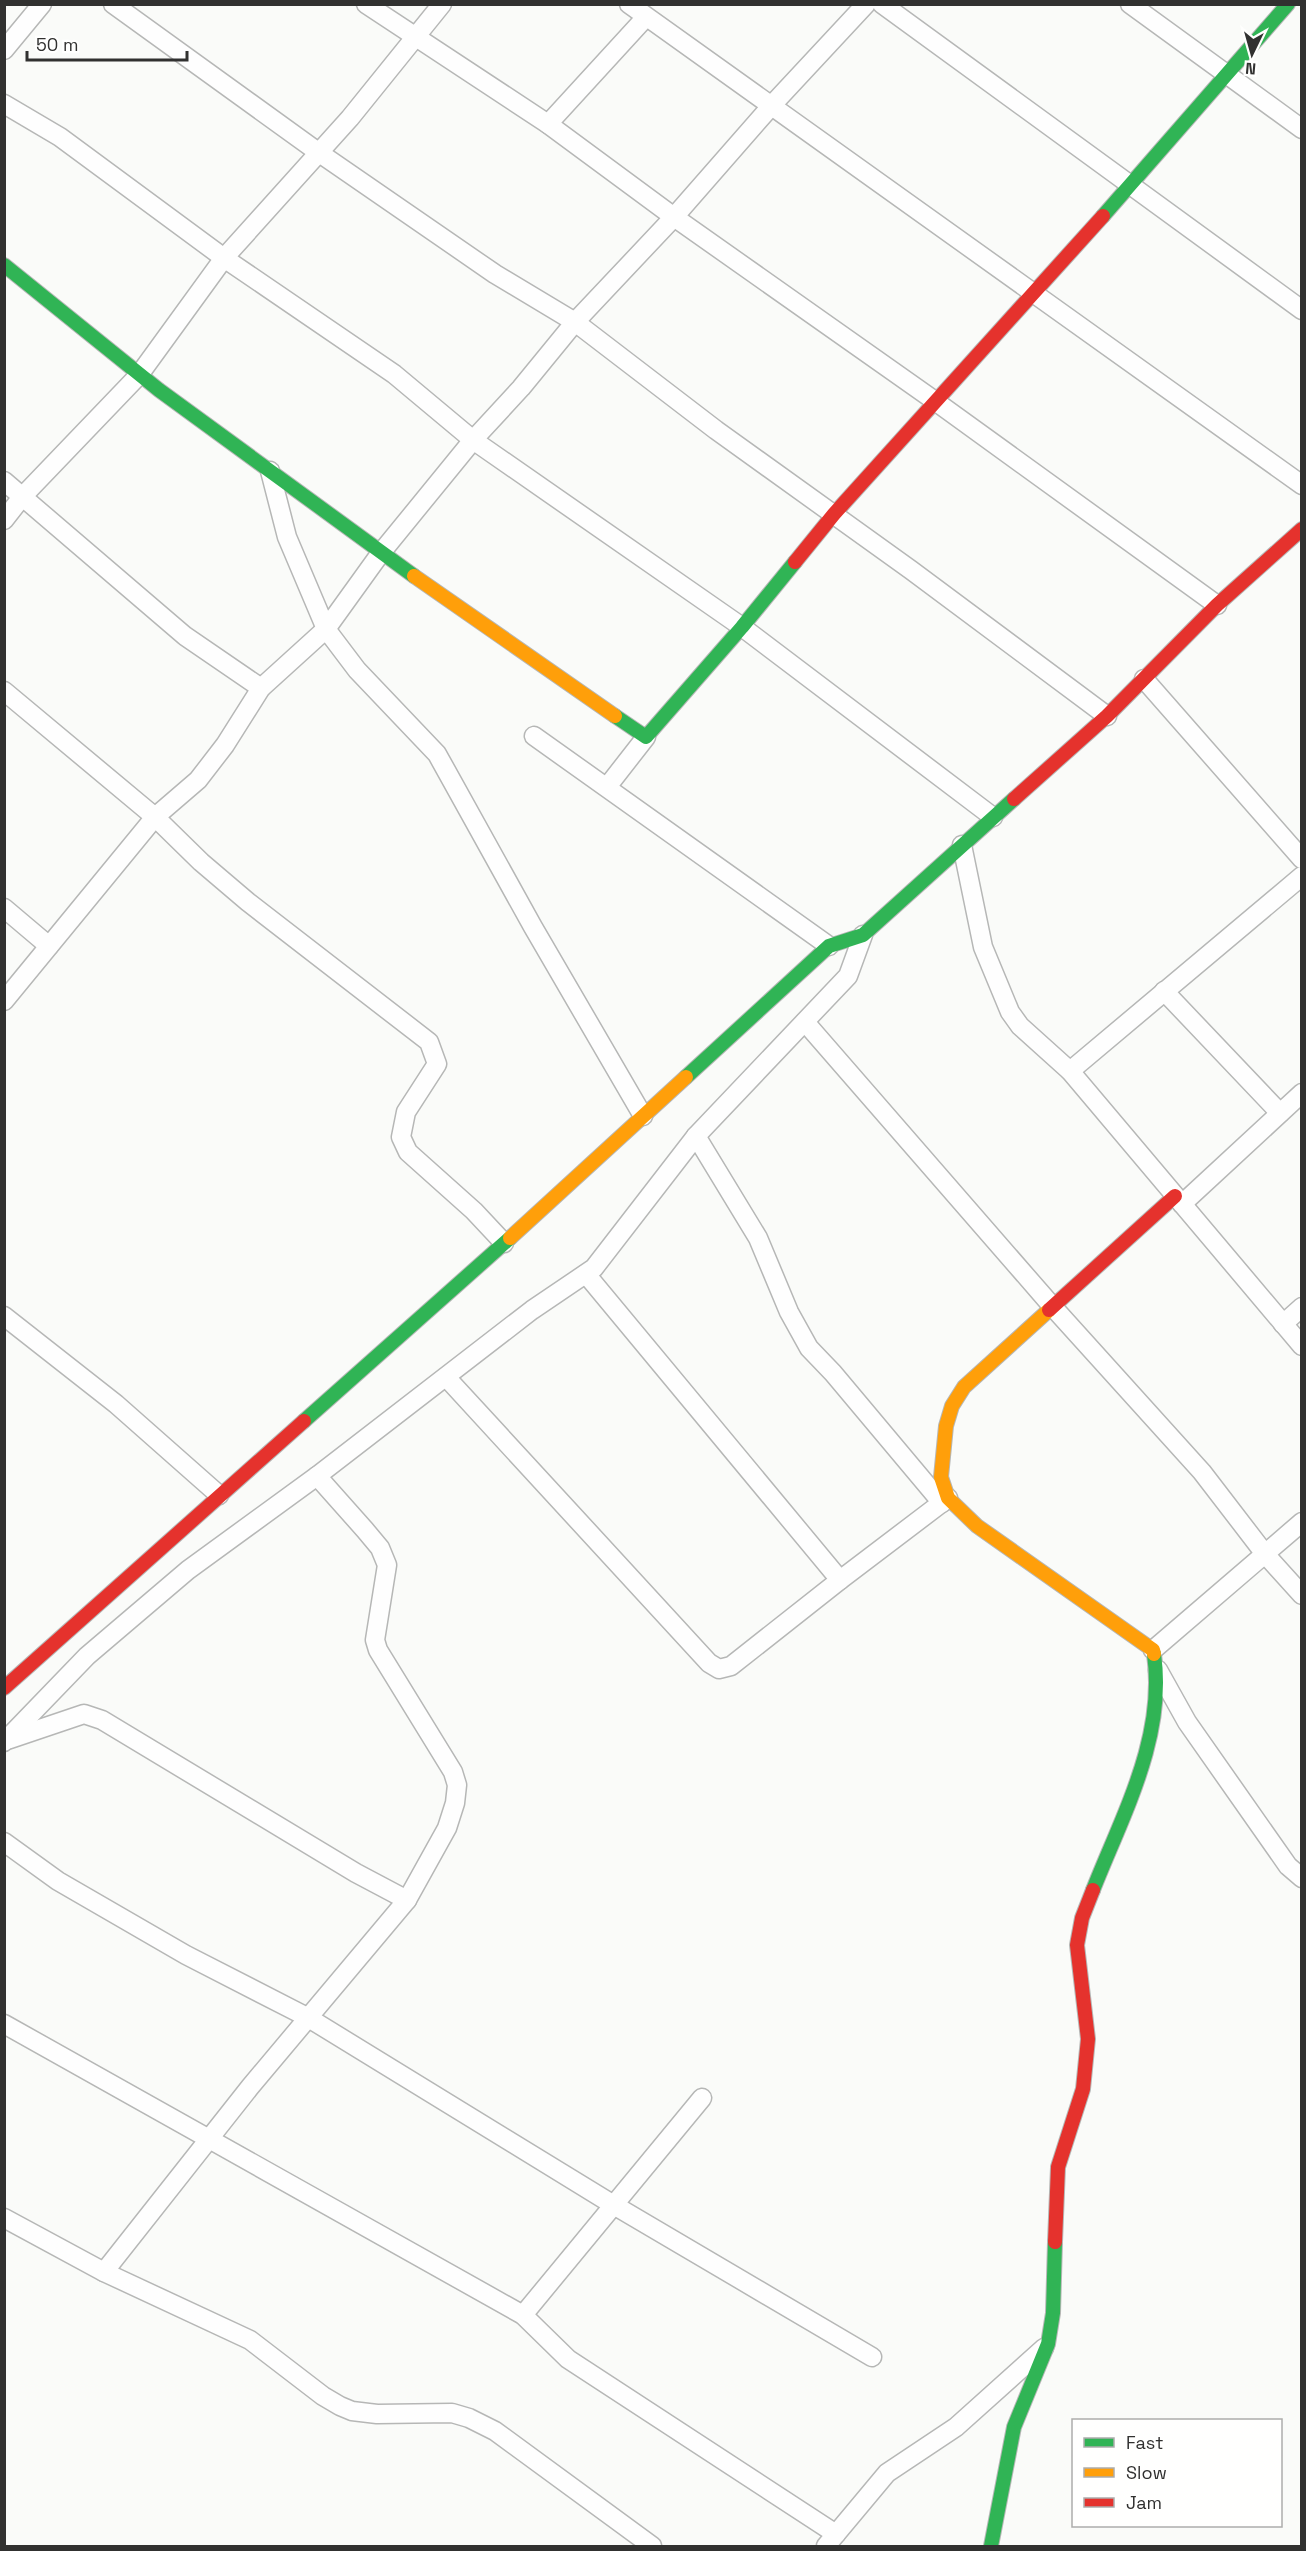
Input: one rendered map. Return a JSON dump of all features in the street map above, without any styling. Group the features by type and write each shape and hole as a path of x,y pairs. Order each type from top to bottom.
{"street":[{"path":"4,50 42,4"},
{"path":"113,4 318,152 495,274 574,322 716,430 834,514 1107,716"},
{"path":"366,4 548,124 674,217 935,400 1217,605"},
{"path":"4,520 22,497 139,375 224,258 350,118 442,4"},
{"path":"629,4 1302,485"},
{"path":"4,1001 155,817 198,780 225,745 261,688 326,629 380,554 574,322 674,217 772,105 866,4"},
{"path":"882,4 1302,310"},
{"path":"1130,4 1302,129"},
{"path":"607,787 646,737 742,627 834,514 935,400 1035,294 1288,4"},
{"path":"548,124 646,17"},
{"path":"4,104 60,137 224,258 394,374 473,440 742,627 993,817"},
{"path":"4,265 139,375 380,554 646,737"},
{"path":"270,471 287,537 326,629 357,670 437,754 643,1116"},
{"path":"4,480 185,636 261,688"},
{"path":"4,1688 504,1243 829,946 863,935 1107,716 1217,605 1302,529"},
{"path":"1144,679 1302,859"},
{"path":"4,691 155,817 201,862 248,902 429,1042 436,1064 406,1112 401,1137 408,1152 474,1211 504,1243"},
{"path":"534,736 829,946"},
{"path":"962,845 983,946 1010,1012 1020,1026 1070,1071 1302,1346"},
{"path":"1070,1071 1302,876"},
{"path":"4,908 49,946"},
{"path":"5,1741 95,1648 188,1570 317,1476 532,1310 594,1268 696,1136 848,976 863,935"},
{"path":"1164,991 1280,1113"},
{"path":"805,1022 1052,1305 1202,1472 1265,1554 1302,1595"},
{"path":"945,1501 941,1477 946,1426 952,1406 964,1386 1052,1305 1302,1094"},
{"path":"696,1136 758,1238 789,1312 809,1348 833,1372 945,1501 1153,1650 1157,1669 1154,1728 1150,1745 1082,1918 1077,1945 1088,2039 1083,2090 1058,2168 1053,2313 1047,2344 1014,2427 991,2547"},
{"path":"586,1274 840,1580"},
{"path":"1283,1324 1302,1307"},
{"path":"4,1316 116,1404 219,1495"},
{"path":"446,1377 709,1663 719,1669 731,1666 945,1501"},
{"path":"104,2272 307,2017 407,1900 447,1828 455,1803 457,1785 453,1772 378,1650 375,1640 387,1565 380,1548 317,1476"},
{"path":"1153,1650 1302,1522"},
{"path":"1157,1669 1187,1722 1288,1866 1302,1878"},
{"path":"5,1741 84,1714 102,1720 356,1873 407,1900"},
{"path":"4,1842 58,1881 186,1955 307,2017 612,2204 873,2357"},
{"path":"4,2024 523,2315 568,2359 831,2540 887,2473 956,2427 1047,2344"},
{"path":"523,2315 612,2204 702,2098"},
{"path":"4,2218 104,2272 250,2340 322,2396 340,2406 377,2414 452,2413 469,2418 495,2431 652,2547"}],"traffic: fast":[{"path":"1103,216 1288,4"},
{"path":"4,265 159,390 414,576"},
{"path":"615,716 646,737 795,562"},
{"path":"686,1077 829,946 863,935 1014,799"},
{"path":"304,1421 510,1238"},
{"path":"1093,1890 1129,1804 1148,1745 1154,1715 1156,1685 1154,1654"},
{"path":"991,2546 1014,2427 1048,2344 1053,2313 1055,2242"}],"traffic: slow":[{"path":"414,576 615,716"},
{"path":"510,1238 686,1077"},
{"path":"1049,1310 964,1387 952,1406 946,1426 941,1477 948,1498 977,1526 1153,1650 1154,1654"}],"traffic: jam":[{"path":"795,562 834,514 1103,216"},
{"path":"1014,799 1107,716 1217,605 1302,529"},
{"path":"1049,1310 1175,1196"},
{"path":"4,1688 304,1421"},
{"path":"1055,2242 1058,2167 1083,2089 1088,2039 1077,1945 1082,1918 1093,1890"}]}
